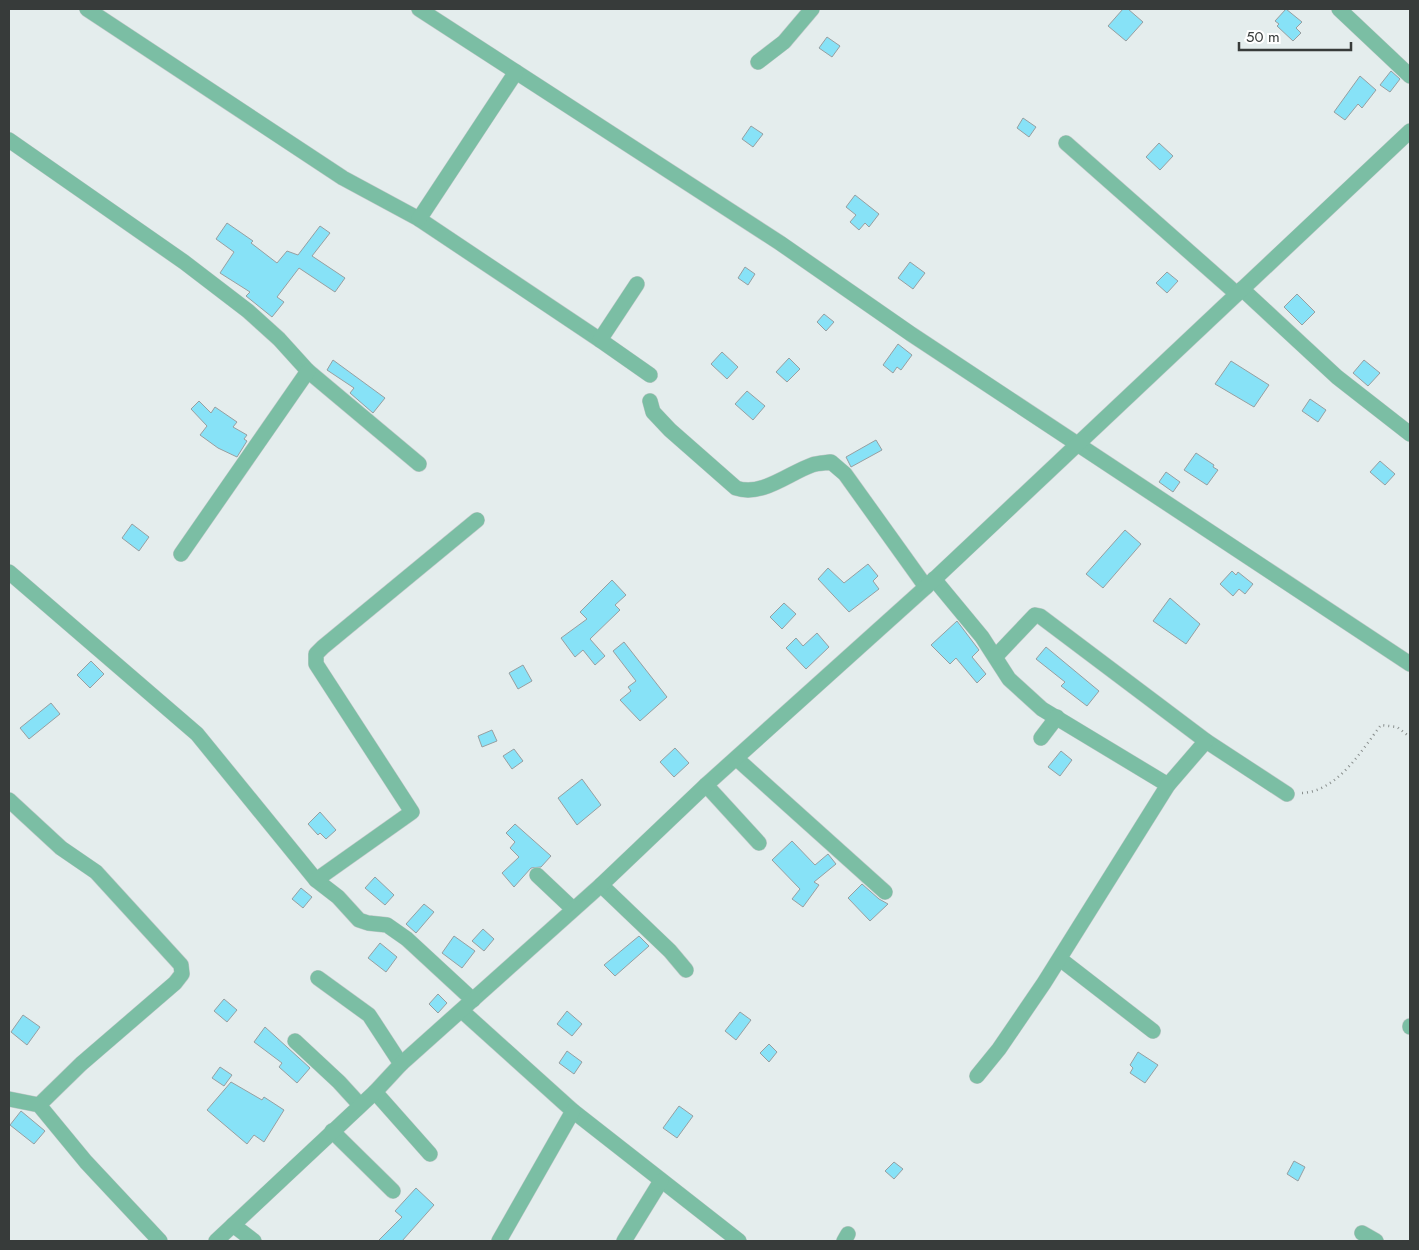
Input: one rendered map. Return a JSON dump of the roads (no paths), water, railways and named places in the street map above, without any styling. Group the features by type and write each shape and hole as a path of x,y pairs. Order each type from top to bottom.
{"street":[{"path":"87,9 343,178 419,219 650,375"},
{"path":"419,9 780,243 911,334 1077,445 1410,664"},
{"path":"758,62 784,42 812,9"},
{"path":"1339,9 1410,76"},
{"path":"419,219 516,72"},
{"path":"216,1241 374,1092 401,1064 601,886 706,786 930,583 1410,131"},
{"path":"9,140 184,262 248,311 279,339 308,371 419,464"},
{"path":"1066,143 1240,291 1337,377 1410,434"},
{"path":"600,340 638,284"},
{"path":"181,554 308,371"},
{"path":"650,401 653,412 679,439 736,488 745,491 762,488 814,464 831,462 845,474 930,583 996,656 1009,678 1042,709 1168,785"},
{"path":"316,880 412,812 316,664 316,654 323,646 477,520"},
{"path":"9,572 197,734 316,880 338,897 359,920 386,925 407,939 473,1000"},
{"path":"996,656 1035,615 1040,616 1206,741 1287,794"},
{"path":"1041,738 1057,717"},
{"path":"977,1076 999,1050 1060,958 1168,785 1206,741"},
{"path":"737,759 885,892"},
{"path":"706,786 759,843"},
{"path":"9,800 61,848 96,872 181,965 182,974 176,983 81,1064 39,1105"},
{"path":"537,875 573,910"},
{"path":"601,886 670,951 686,970"},
{"path":"1060,958 1153,1031"},
{"path":"318,978 369,1015 401,1064"},
{"path":"462,1011 572,1111 739,1241"},
{"path":"295,1041 339,1082 360,1105"},
{"path":"374,1092 430,1154"},
{"path":"9,1098 39,1105 86,1162 160,1241"},
{"path":"499,1241 572,1111"},
{"path":"332,1131 393,1192"},
{"path":"624,1241 661,1181"},
{"path":"234,1225 254,1241"},
{"path":"1362,1233 1376,1241"}]}
